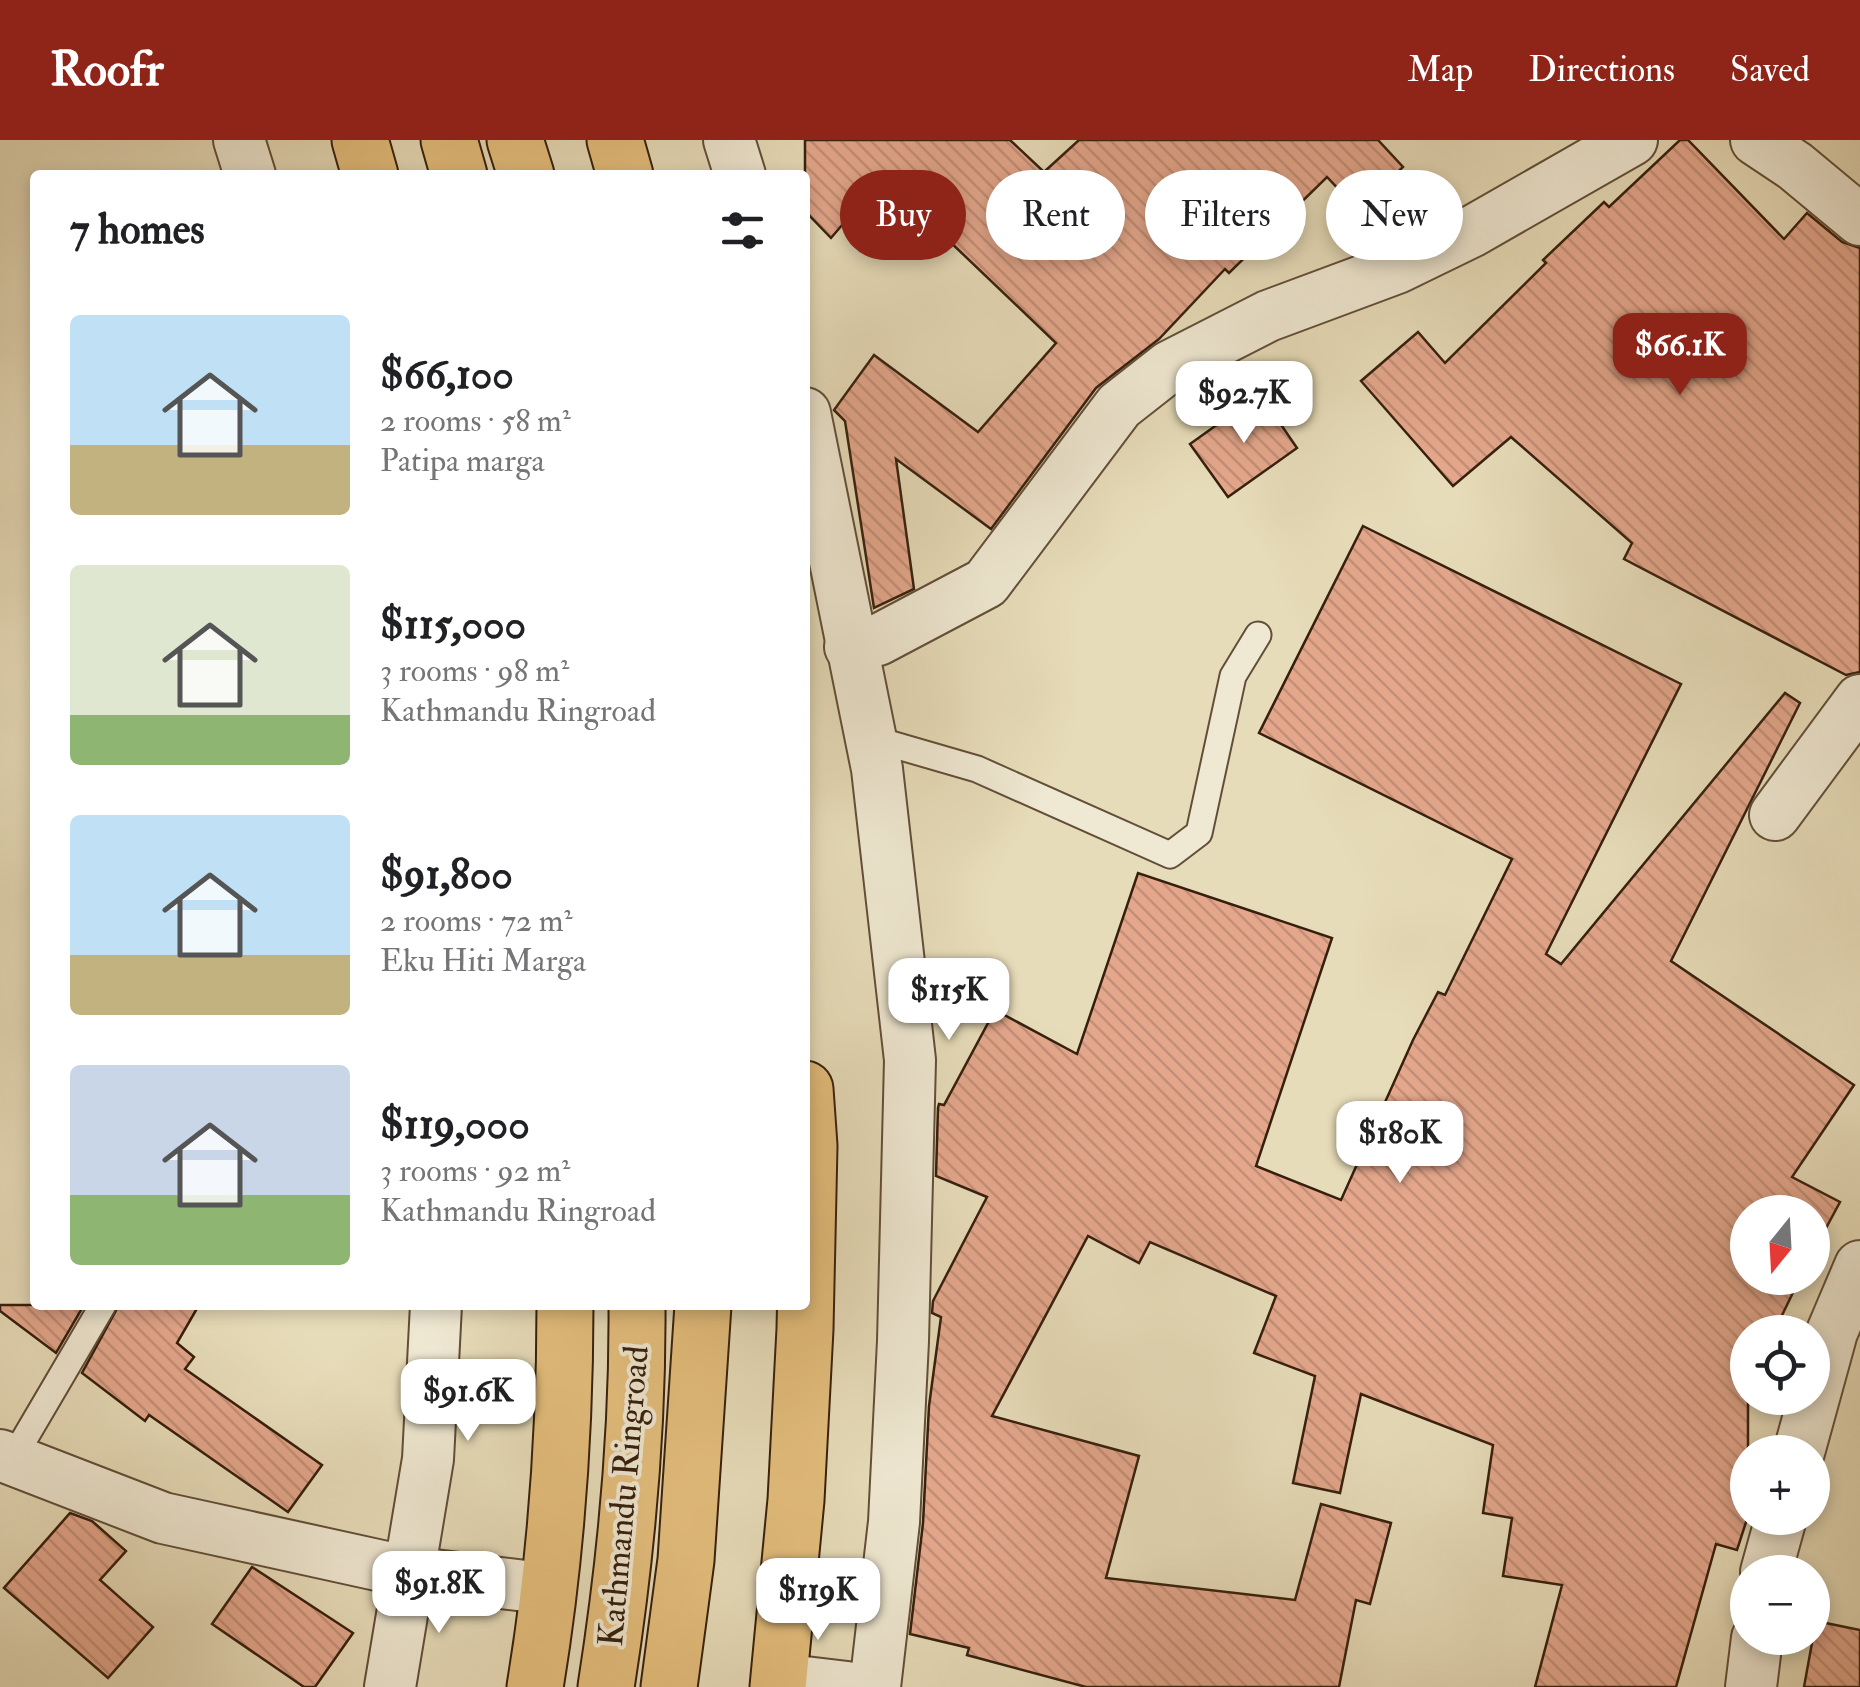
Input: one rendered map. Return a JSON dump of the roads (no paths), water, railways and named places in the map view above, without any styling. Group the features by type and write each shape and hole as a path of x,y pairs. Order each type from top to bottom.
{"main road":[{"path":"360,140 369,170"},
{"path":"449,140 458,170"},
{"path":"515,140 524,170"},
{"path":"615,140 624,170"},
{"path":"535,1687 551,1589 565,1407 565,1310"},
{"name":"Kathmandu Ringroad","path":"606,1687 627,1529 638,1385 637,1310"},
{"name":"Kathmandu Ringroad","path":"668,1687 686,1560 703,1310"},
{"path":"779,1683 796,1500 805,1310"}],"street":[{"path":"240,140 249,170"},
{"path":"729,140 738,170"},
{"path":"850,647 878,640 986,583 1119,406 1170,366 1268,316 1398,268 1632,140"},
{"path":"1789,149 1860,220"},
{"path":"810,439 877,769 910,1060 894,1522 875,1687"},
{"path":"1776,816 1860,700"},
{"path":"1803,1435 1832,1332 1860,1266"},
{"path":"390,1687 428,1459 436,1310"},
{"path":"6,1458 163,1518 409,1572 551,1589"},
{"path":"1751,1687 1754,1655"},
{"path":"779,1683 847,1687"}],"lane":[{"path":"870,738 978,770 1170,855 1199,833 1232,676 1258,635"},
{"path":"6,1458 101,1310"},
{"path":"539,1310 565,1407"}]}
